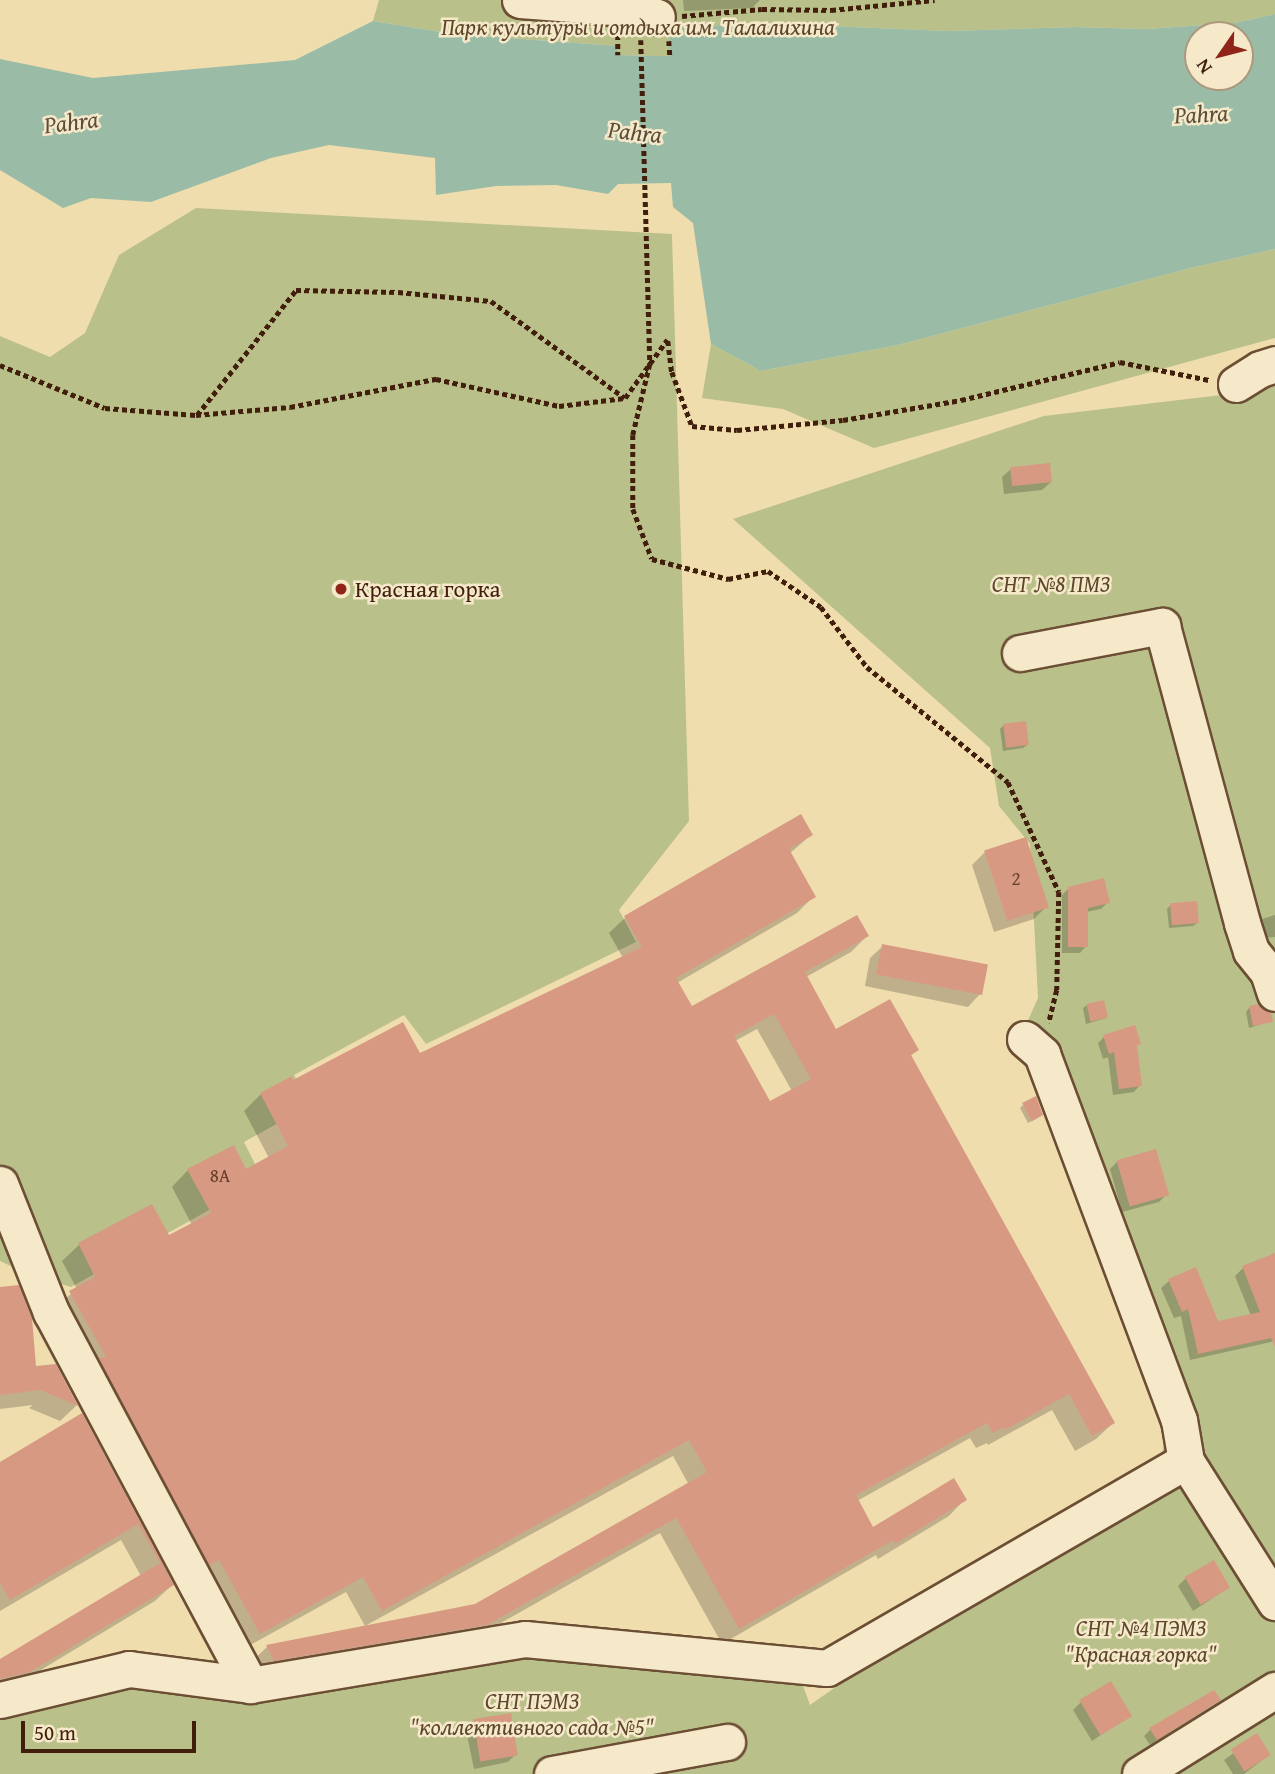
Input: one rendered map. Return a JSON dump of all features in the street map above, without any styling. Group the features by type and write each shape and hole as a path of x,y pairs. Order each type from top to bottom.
{"street":[{"path":"520,0 626,8 649,28"},
{"path":"1236,384 1275,364"},
{"path":"1020,653 1162,626 1242,923 1251,951 1268,972 1275,993"},
{"path":"1033,1046 1180,1420 1186,1461 1275,1602"},
{"path":"0,1184 51,1312 250,1685"},
{"path":"0,1700 129,1668 250,1685 525,1639 827,1668 1186,1461"},
{"path":"1140,1774 1275,1690"},
{"path":"552,1774 727,1742"}],"path":[{"path":"935,0 831,9 762,9 649,28 642,56 650,365 633,435 633,509 652,559 728,579 768,571 821,607 867,667 1009,782 1059,892 1057,990 1033,1046"},
{"path":"617,23 618,55"},
{"path":"197,415 296,290 398,292 491,301 625,398"},
{"path":"0,365 105,408 197,415 290,407 436,379 559,406 625,398 667,340 672,372 692,426 737,430 843,420 961,400 1120,362 1236,384"}],"green space":[{"name":"Парк культуры и отдыха им. Талалихина","path":"379,0 1275,0 1275,14 1243,21 1184,21 1184,26 1146,29 1075,27 949,31 758,23 670,28 670,56 617,55 617,46 454,34 373,21"},
{"name":"Красная горка","path":"196,208 672,234 689,821 619,910 636,942 426,1044 404,1015 294,1075 309,1106 244,1142 263,1180 71,1287 28,1274 0,1261 0,336 50,357 85,333 119,255"},
{"path":"1275,249 1275,338 874,448 783,409 702,398 711,344 761,371 898,345 1191,268"},
{"path":"1275,383 1275,1774 0,1774 0,1716 136,1679 539,1653 795,1664 810,1705 987,1581 1145,1482 1163,1450 1166,1414 1040,1080 1013,1054 1038,998 1030,844 999,806 990,748 733,519 1044,416 1255,391"}],"water":[{"name":"Pahra","path":"1275,14 1275,249 1191,268 898,345 761,371 711,344 693,223 673,207 671,183 618,184 608,194 556,185 496,186 436,195 435,158 329,145 271,158 151,202 91,198 63,208 0,170 0,59 93,78 295,60 373,21 454,34 617,46 618,55 650,56 670,56 669,28 758,23 949,31 1075,27 1146,29 1184,26 1184,91 1254,91 1254,21 1243,21"}],"building":[{"path":"1050,463 1052,482 1012,486 1010,467"},
{"path":"1026,721 1029,745 1006,748 1003,724"},
{"path":"801,814 813,835 789,849 816,897 676,978 692,1006 857,915 869,936 805,972 836,1029 890,999 919,1050 911,1055 1115,1423 1092,1436 1069,1394 1005,1430 1004,1427 993,1433 987,1423 856,1495 873,1527 954,1478 967,1500 895,1544 893,1540 739,1629 676,1518 487,1625 274,1661 266,1645 475,1604 707,1472 689,1440 382,1611 363,1577 260,1634 219,1560 209,1565 98,1358 106,1357 69,1291 95,1277 78,1243 152,1204 169,1235 211,1213 187,1169 234,1145 246,1169 288,1146 260,1093 292,1076 293,1080 403,1022 420,1053 642,947 624,916","holes":["774,1014 811,1079 770,1101 734,1036"]},
{"path":"1026,837 1049,907 1007,921 984,851"},
{"path":"1104,878 1110,903 1088,908 1088,947 1068,947 1068,887"},
{"path":"1197,901 1199,923 1172,925 1170,903"},
{"path":"882,944 988,965 982,995 876,974"},
{"path":"1104,1000 1108,1018 1091,1022 1086,1004"},
{"path":"1259,1004 1271,1013 1273,1022 1253,1026 1249,1006"},
{"path":"1135,1025 1141,1044 1137,1045 1142,1086 1119,1089 1114,1052 1109,1054 1103,1035"},
{"path":"1036,1096 1043,1115 1032,1121 1022,1103"},
{"path":"1156,1149 1169,1195 1130,1206 1117,1160"},
{"path":"1275,1253 1275,1347 1271,1338 1198,1354 1188,1309 1182,1312 1168,1279 1196,1267 1218,1321 1260,1312 1242,1266"},
{"path":"19,1285 32,1318 36,1366 56,1364 78,1406 40,1390 0,1395 0,1287"},
{"path":"82,1413 174,1585 30,1672 0,1679 0,1659 160,1563 138,1524 10,1600 0,1583 0,1462"},
{"path":"1214,1560 1230,1588 1201,1605 1185,1577"},
{"path":"1111,1681 1132,1716 1100,1735 1079,1700"},
{"path":"1214,1690 1221,1700 1157,1740 1149,1728"},
{"path":"511,1713 518,1755 480,1761 473,1719"},
{"path":"1257,1733 1271,1755 1244,1771 1231,1749"}],"place":[{"name":"Красная горка","path":"341,589"}],"park label":[{"name":"СНТ №8 ПМЗ","path":"1051,584"},
{"name":"СНТ №4 ПЭМЗ \"Красная горка\"","path":"1141,1641"},
{"name":"СНТ ПЭМЗ \"коллективного сада №5\"","path":"532,1714"}]}
